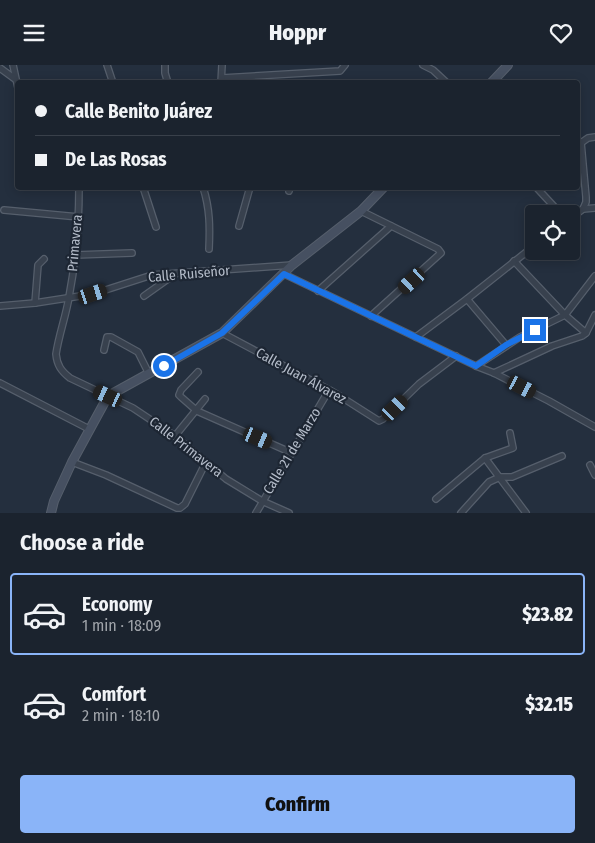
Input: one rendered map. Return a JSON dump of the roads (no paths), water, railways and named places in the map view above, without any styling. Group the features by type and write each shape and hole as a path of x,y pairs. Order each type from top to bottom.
{"street":[{"path":"13,65 15,79"},
{"path":"107,65 111,80"},
{"path":"165,65 167,80"},
{"path":"222,65 222,80 340,71 344,67"},
{"path":"423,65 433,70 444,80"},
{"path":"494,80 508,65"},
{"path":"0,68 15,79"},
{"path":"580,143 595,137"},
{"path":"580,151 586,197 586,203 580,211"},
{"name":"Primavera","path":"79,190 76,255 69,298 56,354 57,362 62,372 70,378 108,396"},
{"path":"144,190 156,227"},
{"path":"204,190 211,219 209,249"},
{"path":"238,226 249,190"},
{"path":"539,190 553,205"},
{"path":"51,513 54,501 72,462 108,396 222,333 292,265 361,211 375,191"},
{"path":"583,209 595,208"},
{"path":"4,210 79,217"},
{"path":"361,211 438,249 441,253 372,316"},
{"path":"318,291 391,226"},
{"path":"76,255 132,253"},
{"path":"416,337 525,253"},
{"path":"35,303 38,265 44,259"},
{"path":"514,261 565,315 586,333"},
{"name":"Calle Ruiseñor","path":"0,306 35,303 93,294 152,275 292,265"},
{"path":"144,296 176,274"},
{"path":"284,274 494,373 595,427"},
{"path":"476,366 506,345 565,315 595,277"},
{"path":"467,299 506,345"},
{"path":"494,373 552,346 582,336 586,333 595,315"},
{"name":"Calle Juan Álvarez","path":"222,333 329,390 379,421 419,384 456,356"},
{"path":"104,350 107,337 111,337 138,352 149,374"},
{"path":"198,372 181,390 179,395 197,411 292,453"},
{"path":"0,383 89,429"},
{"name":"Calle 21 de Marzo","path":"256,513 329,390"},
{"name":"Calle Primavera","path":"108,396 133,408 175,436 226,479 262,501"},
{"path":"175,436 206,399"},
{"path":"438,496 485,458 513,448 510,433"},
{"path":"461,513 489,482 500,477 512,477 562,455"},
{"path":"485,458 526,513"},
{"path":"72,462 106,475 177,508 185,504 206,462"},
{"path":"590,465 595,475"},
{"path":"262,501 289,513"}]}
